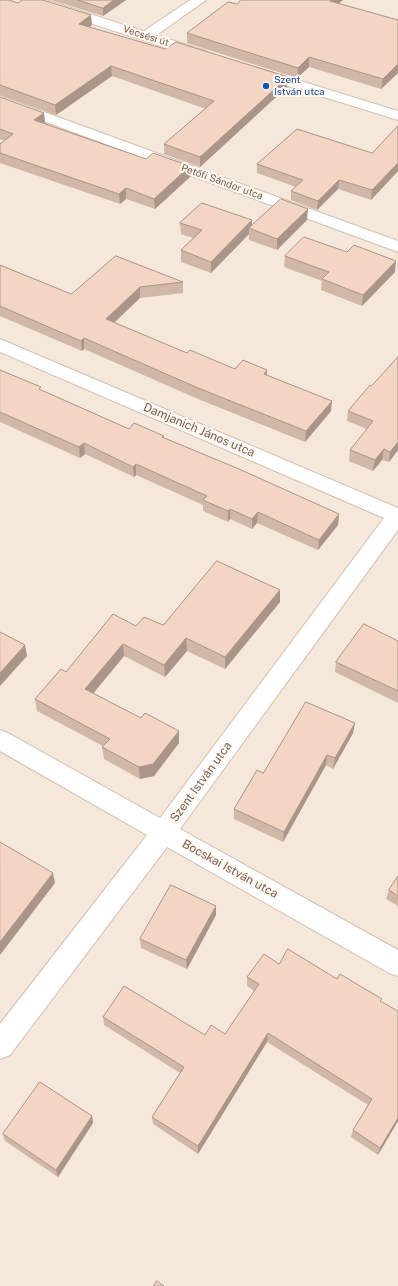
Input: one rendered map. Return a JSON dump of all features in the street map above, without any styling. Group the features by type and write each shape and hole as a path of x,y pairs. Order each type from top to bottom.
{"street":[{"name":"Vecsési út","path":"32,0 216,58"},
{"path":"146,36 199,0"},
{"path":"246,68 398,116"},
{"name":"Petőfi Sándor utca","path":"0,100 398,247"},
{"name":"Damjanich János utca","path":"0,345 398,516"},
{"name":"Szent István utca","path":"0,1046 164,832 398,516"},
{"name":"Bocskai István utca","path":"0,740 398,964"}],"shaded area":[{"path":"0,0 398,0 398,1286 0,1286"}],"building":[{"path":"0,0 9,0 18,3 22,0 43,0 91,15 79,24 165,49 176,42 288,77 200,157 164,144 214,101 111,66 55,105 0,85"},
{"path":"78,0 114,0 103,8"},
{"path":"241,0 332,0 330,1 398,20 398,64 383,79 309,57 298,68 187,33 228,2 237,4"},
{"path":"0,97 44,113 34,120 146,159 153,153 190,166 154,199 126,188 119,194 0,153 0,144 13,134 0,129"},
{"path":"398,126 398,163 372,190 339,180 318,201 291,191 303,180 257,164 297,129 372,153"},
{"path":"281,199 308,209 277,239 249,228"},
{"path":"202,203 252,220 211,262 181,250 202,230 180,223"},
{"path":"304,237 347,252 354,245 396,261 363,295 322,279 329,272 285,256"},
{"path":"116,256 183,282 140,287 106,319 187,353 190,350 235,369 243,360 267,370 264,374 332,401 306,431 198,388 84,338 81,341 0,306 0,265 71,294"},
{"path":"398,357 398,442 390,452 384,449 375,460 350,450 373,421 348,411 370,385 371,386"},
{"path":"0,370 41,387 39,389 129,429 134,423 164,436 162,437 239,469 339,514 319,540 258,512 252,519 230,509 228,511 203,500 207,496 136,464 133,467 84,443 79,447 0,412"},
{"path":"217,561 280,590 225,657 186,638 164,665 123,644 85,689 141,718 145,713 179,731 153,764 139,767 102,747 110,739 35,699 61,669 66,672 113,614 136,626 144,617 163,625"},
{"path":"364,624 398,641 398,691 336,662"},
{"path":"0,632 25,645 0,673"},
{"path":"306,702 355,723 335,758 327,755 284,832 234,809 257,770 263,773"},
{"path":"0,842 53,873 0,942"},
{"path":"398,876 398,896 389,890"},
{"path":"171,885 216,906 186,960 140,939"},
{"path":"288,949 337,979 340,974 382,999 380,1001 398,1011 398,1118 380,1148 353,1130 372,1099 268,1033 198,1146 152,1117 184,1067 103,1017 124,986 205,1035 211,1025 225,1034 259,984 247,977 264,954 279,964"},
{"path":"40,1082 92,1116 56,1170 3,1134"},
{"path":"157,1281 164,1286 154,1286"}],"place":[{"name":"Szent István utca","path":"266,86"}]}
